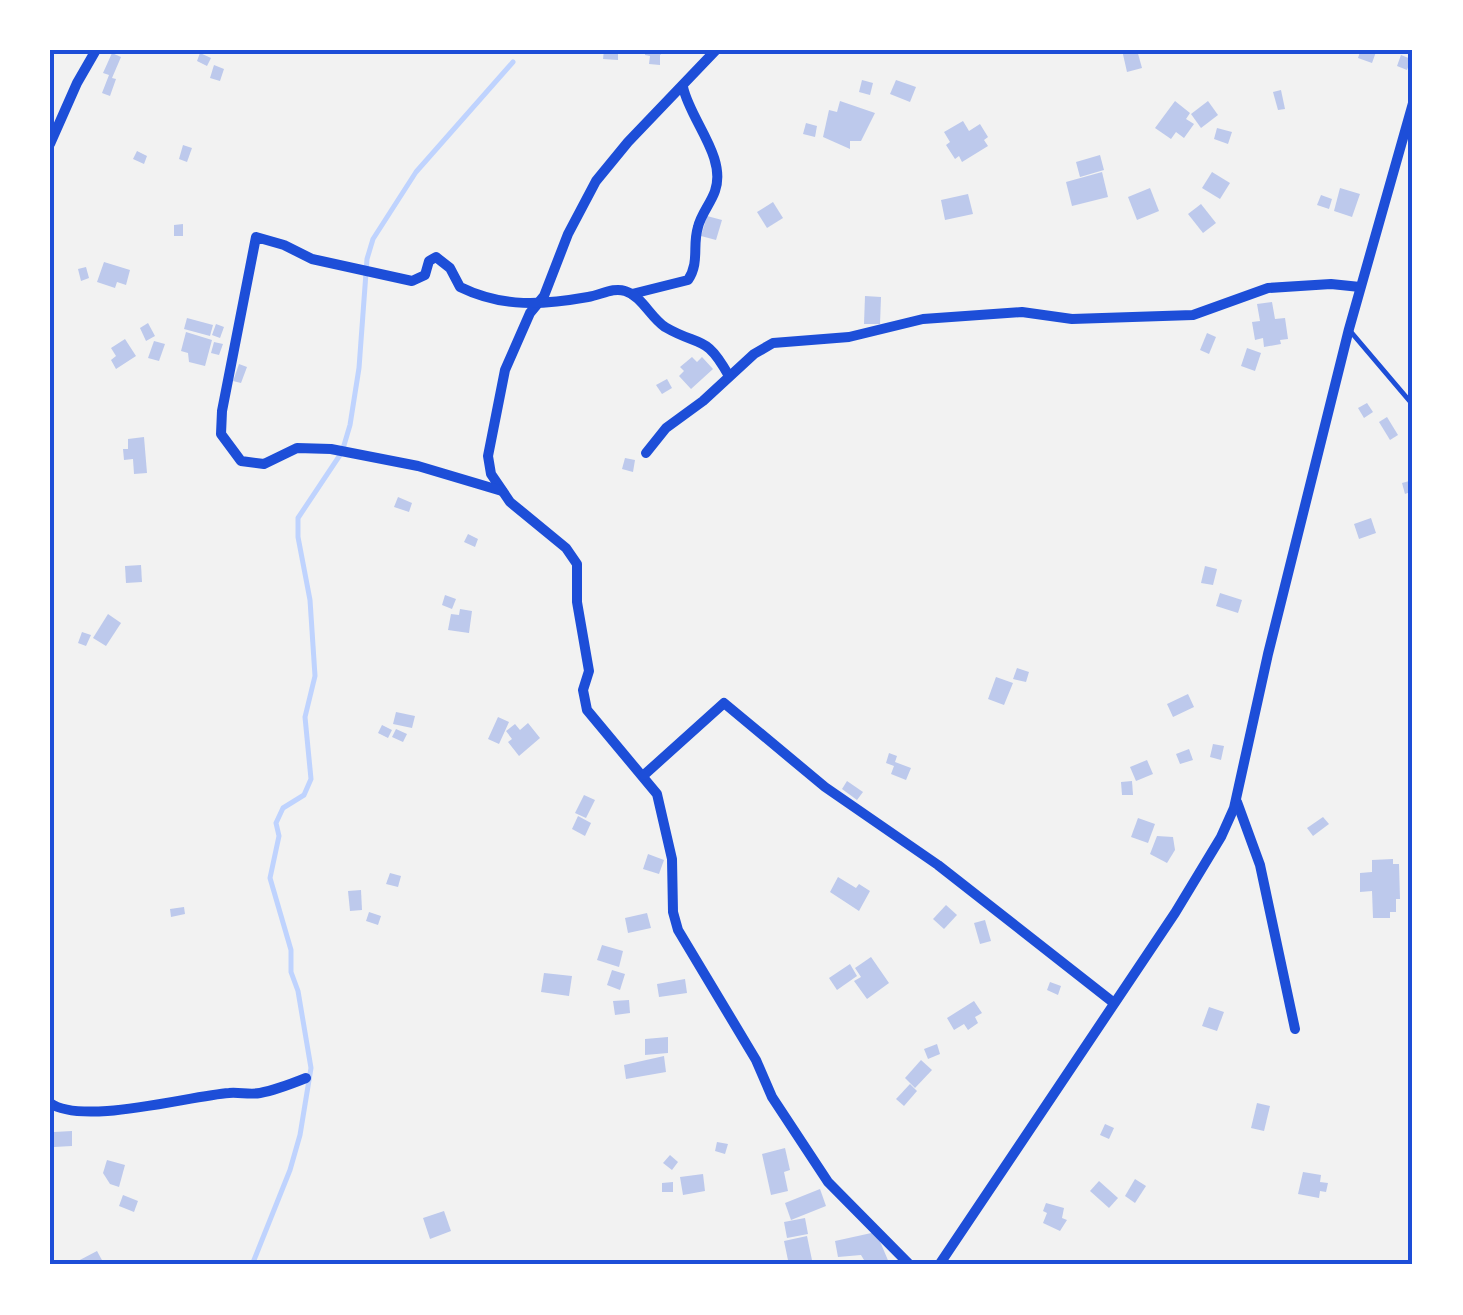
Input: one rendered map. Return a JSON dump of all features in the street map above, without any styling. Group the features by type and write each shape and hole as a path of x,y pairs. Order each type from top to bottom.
{"street":[{"path":"50,144 96,50"},
{"path":"716,50 628,142 596,182 568,234 544,296 518,342 497,397 488,456 491,474 502,491 548,536 566,548 577,564 578,602 589,671 583,690 587,710 656,794 672,859 672,912 688,949 756,1060 772,1097 828,1182 910,1265"},
{"path":"632,294 688,280 696,268 694,244 698,223 716,190 718,172 683,86"},
{"path":"939,1265 1221,837 1236,801 1268,654 1349,329 1413,103"},
{"path":"502,491 418,466 331,449 298,448 264,464 241,462 221,434 222,410 256,237 312,259 412,281 425,276 429,261 436,257 450,268 460,287 505,302 537,304 621,289 632,294 666,328 706,343 729,376"},
{"path":"646,453 666,428 754,354 773,344 849,337 922,319 1022,312 1072,320 1193,315 1268,288 1332,284 1360,287"},
{"path":"644,776 724,703 826,787 938,865 1114,1003"},
{"path":"1236,801 1260,864 1296,1029"},
{"path":"50,1103 58,1108 107,1109 182,1102 228,1093 257,1094 306,1078"}],"lane":[{"path":"1349,329 1413,405"}],"building":[{"path":"604,50 618,50 618,60 603,59"},
{"path":"645,50 666,50 660,55 660,65 649,64 650,56 645,55"},
{"path":"1122,50 1137,50 1142,68 1127,72"},
{"path":"1369,50 1376,52 1372,63 1358,58 1360,52 1368,54"},
{"path":"112,53 121,57 110,96 102,93 109,75 103,73"},
{"path":"200,53 211,58 207,66 197,61"},
{"path":"1401,55 1411,59 1407,70 1397,66"},
{"path":"214,65 224,69 220,81 210,78"},
{"path":"862,80 873,83 870,95 859,92"},
{"path":"896,80 916,87 910,102 890,94"},
{"path":"1281,90 1285,109 1278,110 1273,92"},
{"path":"840,101 875,113 861,141 850,141 850,149 823,137 829,110 837,112"},
{"path":"1175,101 1190,113 1186,119 1194,124 1184,138 1176,132 1171,139 1155,128"},
{"path":"1208,101 1218,115 1201,128 1191,114"},
{"path":"963,121 969,131 980,124 988,137 984,140 988,146 962,162 959,156 955,159 946,145 950,142 944,132"},
{"path":"806,123 817,126 815,137 803,134"},
{"path":"1217,128 1232,132 1228,144 1214,139"},
{"path":"183,145 192,148 187,162 179,159"},
{"path":"137,151 147,156 144,164 133,159"},
{"path":"1100,155 1104,170 1080,177 1076,162"},
{"path":"1102,172 1108,197 1072,206 1066,182"},
{"path":"1212,172 1230,183 1220,199 1202,188"},
{"path":"1150,188 1159,211 1137,220 1128,197"},
{"path":"1340,188 1360,194 1352,217 1334,211"},
{"path":"968,194 973,214 945,220 941,200"},
{"path":"1321,195 1332,199 1329,209 1317,205"},
{"path":"773,202 783,218 767,228 757,212"},
{"path":"1201,204 1216,223 1203,233 1188,214"},
{"path":"707,216 722,220 716,240 701,236"},
{"path":"183,224 183,236 174,236 174,225"},
{"path":"104,262 130,270 126,285 117,282 115,288 97,282"},
{"path":"86,267 89,278 81,281 78,269"},
{"path":"865,296 881,297 880,324 864,324"},
{"path":"1272,302 1275,319 1285,318 1288,339 1264,347 1263,338 1255,340 1252,322 1260,321 1257,304"},
{"path":"187,318 213,325 210,336 184,329"},
{"path":"148,323 155,336 146,341 140,328"},
{"path":"216,324 224,327 220,338 212,335"},
{"path":"186,332 212,340 205,366 189,362 188,353 181,351"},
{"path":"1207,333 1216,337 1209,354 1200,350"},
{"path":"125,339 136,356 116,369 111,360 116,356 111,348"},
{"path":"154,341 165,344 159,361 148,358"},
{"path":"214,342 223,344 219,355 211,353"},
{"path":"1247,348 1261,353 1255,371 1241,366"},
{"path":"692,357 697,362 702,357 713,369 691,389 679,376 684,371 680,367"},
{"path":"239,364 247,367 241,383 233,381"},
{"path":"667,379 672,388 662,394 656,385"},
{"path":"1367,403 1373,412 1364,418 1358,408"},
{"path":"1387,417 1398,435 1390,440 1379,422"},
{"path":"144,437 147,473 134,474 133,459 124,460 123,449 128,449 128,439"},
{"path":"625,458 635,460 633,472 622,469"},
{"path":"1413,480 1413,491 1405,494 1402,483"},
{"path":"398,497 412,503 409,512 394,507"},
{"path":"1371,518 1376,533 1359,539 1354,524"},
{"path":"468,534 478,539 475,547 464,542"},
{"path":"141,565 142,582 126,583 125,566"},
{"path":"1205,566 1217,569 1213,585 1201,583"},
{"path":"1220,593 1242,600 1238,613 1216,606"},
{"path":"445,595 456,599 452,609 442,605"},
{"path":"460,609 472,611 469,633 448,630 451,614 459,615"},
{"path":"108,614 121,623 106,646 93,638"},
{"path":"82,632 91,635 86,646 78,643"},
{"path":"1017,668 1029,672 1026,682 1013,679"},
{"path":"996,677 1013,683 1004,705 988,699"},
{"path":"1188,694 1194,707 1173,717 1167,704"},
{"path":"396,712 415,716 412,728 393,724"},
{"path":"498,717 509,722 499,744 488,739"},
{"path":"528,723 540,738 519,756 508,742 512,739 506,731 515,724 520,730"},
{"path":"382,725 392,730 388,738 378,733"},
{"path":"396,729 407,734 403,742 392,737"},
{"path":"1213,744 1224,746 1221,760 1210,757"},
{"path":"1189,749 1193,760 1180,764 1176,754"},
{"path":"889,753 897,756 895,762 911,768 906,780 891,774 894,766 886,763"},
{"path":"1147,760 1153,774 1136,781 1130,767"},
{"path":"847,781 863,792 857,800 842,789"},
{"path":"1132,781 1133,795 1122,795 1121,782"},
{"path":"584,795 595,800 586,818 575,813"},
{"path":"578,816 591,823 585,836 572,829"},
{"path":"1323,817 1329,824 1313,836 1307,828"},
{"path":"1138,818 1155,824 1148,843 1131,837"},
{"path":"1157,836 1173,837 1175,850 1167,863 1150,854"},
{"path":"648,854 664,860 659,874 643,869"},
{"path":"1393,859 1393,864 1399,864 1400,899 1396,899 1396,912 1390,912 1390,918 1373,918 1372,891 1360,892 1360,873 1372,872 1372,860"},
{"path":"390,873 401,876 398,887 386,884"},
{"path":"838,877 870,891 859,911 830,892"},
{"path":"361,890 362,910 350,911 348,891"},
{"path":"946,905 957,915 944,929 933,919"},
{"path":"184,907 185,914 171,917 170,909"},
{"path":"369,912 381,916 378,925 366,921"},
{"path":"647,913 651,928 628,933 625,918"},
{"path":"985,920 991,941 980,944 974,923"},
{"path":"602,945 623,951 619,967 597,960"},
{"path":"871,957 889,983 867,999 854,981 861,977 855,968"},
{"path":"850,964 857,976 837,990 829,978"},
{"path":"612,970 625,974 620,990 607,985"},
{"path":"544,973 572,976 569,996 541,992"},
{"path":"685,979 687,993 659,997 657,984"},
{"path":"1050,982 1061,986 1058,995 1047,990"},
{"path":"629,1000 630,1013 615,1015 613,1001"},
{"path":"974,1001 982,1013 975,1017 978,1023 968,1030 964,1024 954,1030 947,1018"},
{"path":"1209,1007 1224,1012 1217,1031 1202,1026"},
{"path":"668,1037 668,1053 645,1055 645,1039"},
{"path":"937,1044 940,1054 928,1059 924,1049"},
{"path":"664,1056 666,1072 626,1079 624,1065"},
{"path":"921,1060 932,1070 915,1088 905,1078"},
{"path":"910,1084 917,1091 904,1106 896,1099"},
{"path":"1257,1103 1270,1106 1264,1131 1251,1128"},
{"path":"1105,1124 1114,1128 1109,1139 1100,1135"},
{"path":"72,1131 72,1146 54,1147 54,1132"},
{"path":"717,1142 728,1144 725,1154 715,1151"},
{"path":"785,1148 790,1170 784,1172 788,1191 771,1195 762,1154"},
{"path":"670,1155 678,1162 672,1170 663,1163"},
{"path":"107,1160 125,1165 119,1187 110,1184 103,1173"},
{"path":"1303,1172 1321,1175 1320,1182 1328,1183 1319,1198 1298,1194"},
{"path":"703,1174 705,1191 683,1195 680,1177"},
{"path":"1135,1179 1146,1186 1135,1203 1125,1196"},
{"path":"1099,1181 1118,1198 1109,1208 1090,1191"},
{"path":"673,1182 673,1192 662,1192 662,1183"},
{"path":"820,1189 826,1206 791,1220 785,1203"},
{"path":"123,1195 138,1201 134,1212 119,1206"},
{"path":"1046,1203 1064,1208 1062,1218 1067,1220 1060,1231 1043,1223"},
{"path":"444,1211 451,1231 430,1239 423,1218"},
{"path":"805,1218 808,1234 787,1238 784,1222"},
{"path":"876,1232 890,1265 867,1265 861,1255 838,1257 835,1241"},
{"path":"807,1236 813,1265 789,1265 784,1241"},
{"path":"97,1251 103,1262 77,1265 76,1262"}],"waterway":[{"path":"252,1265 290,1170 311,1068 291,972 291,950 270,878 279,836 276,823 283,808 304,795 311,779 305,717 315,676 310,600 298,518 342,452 350,425 359,368 367,259 373,239 416,172 513,62"}]}
